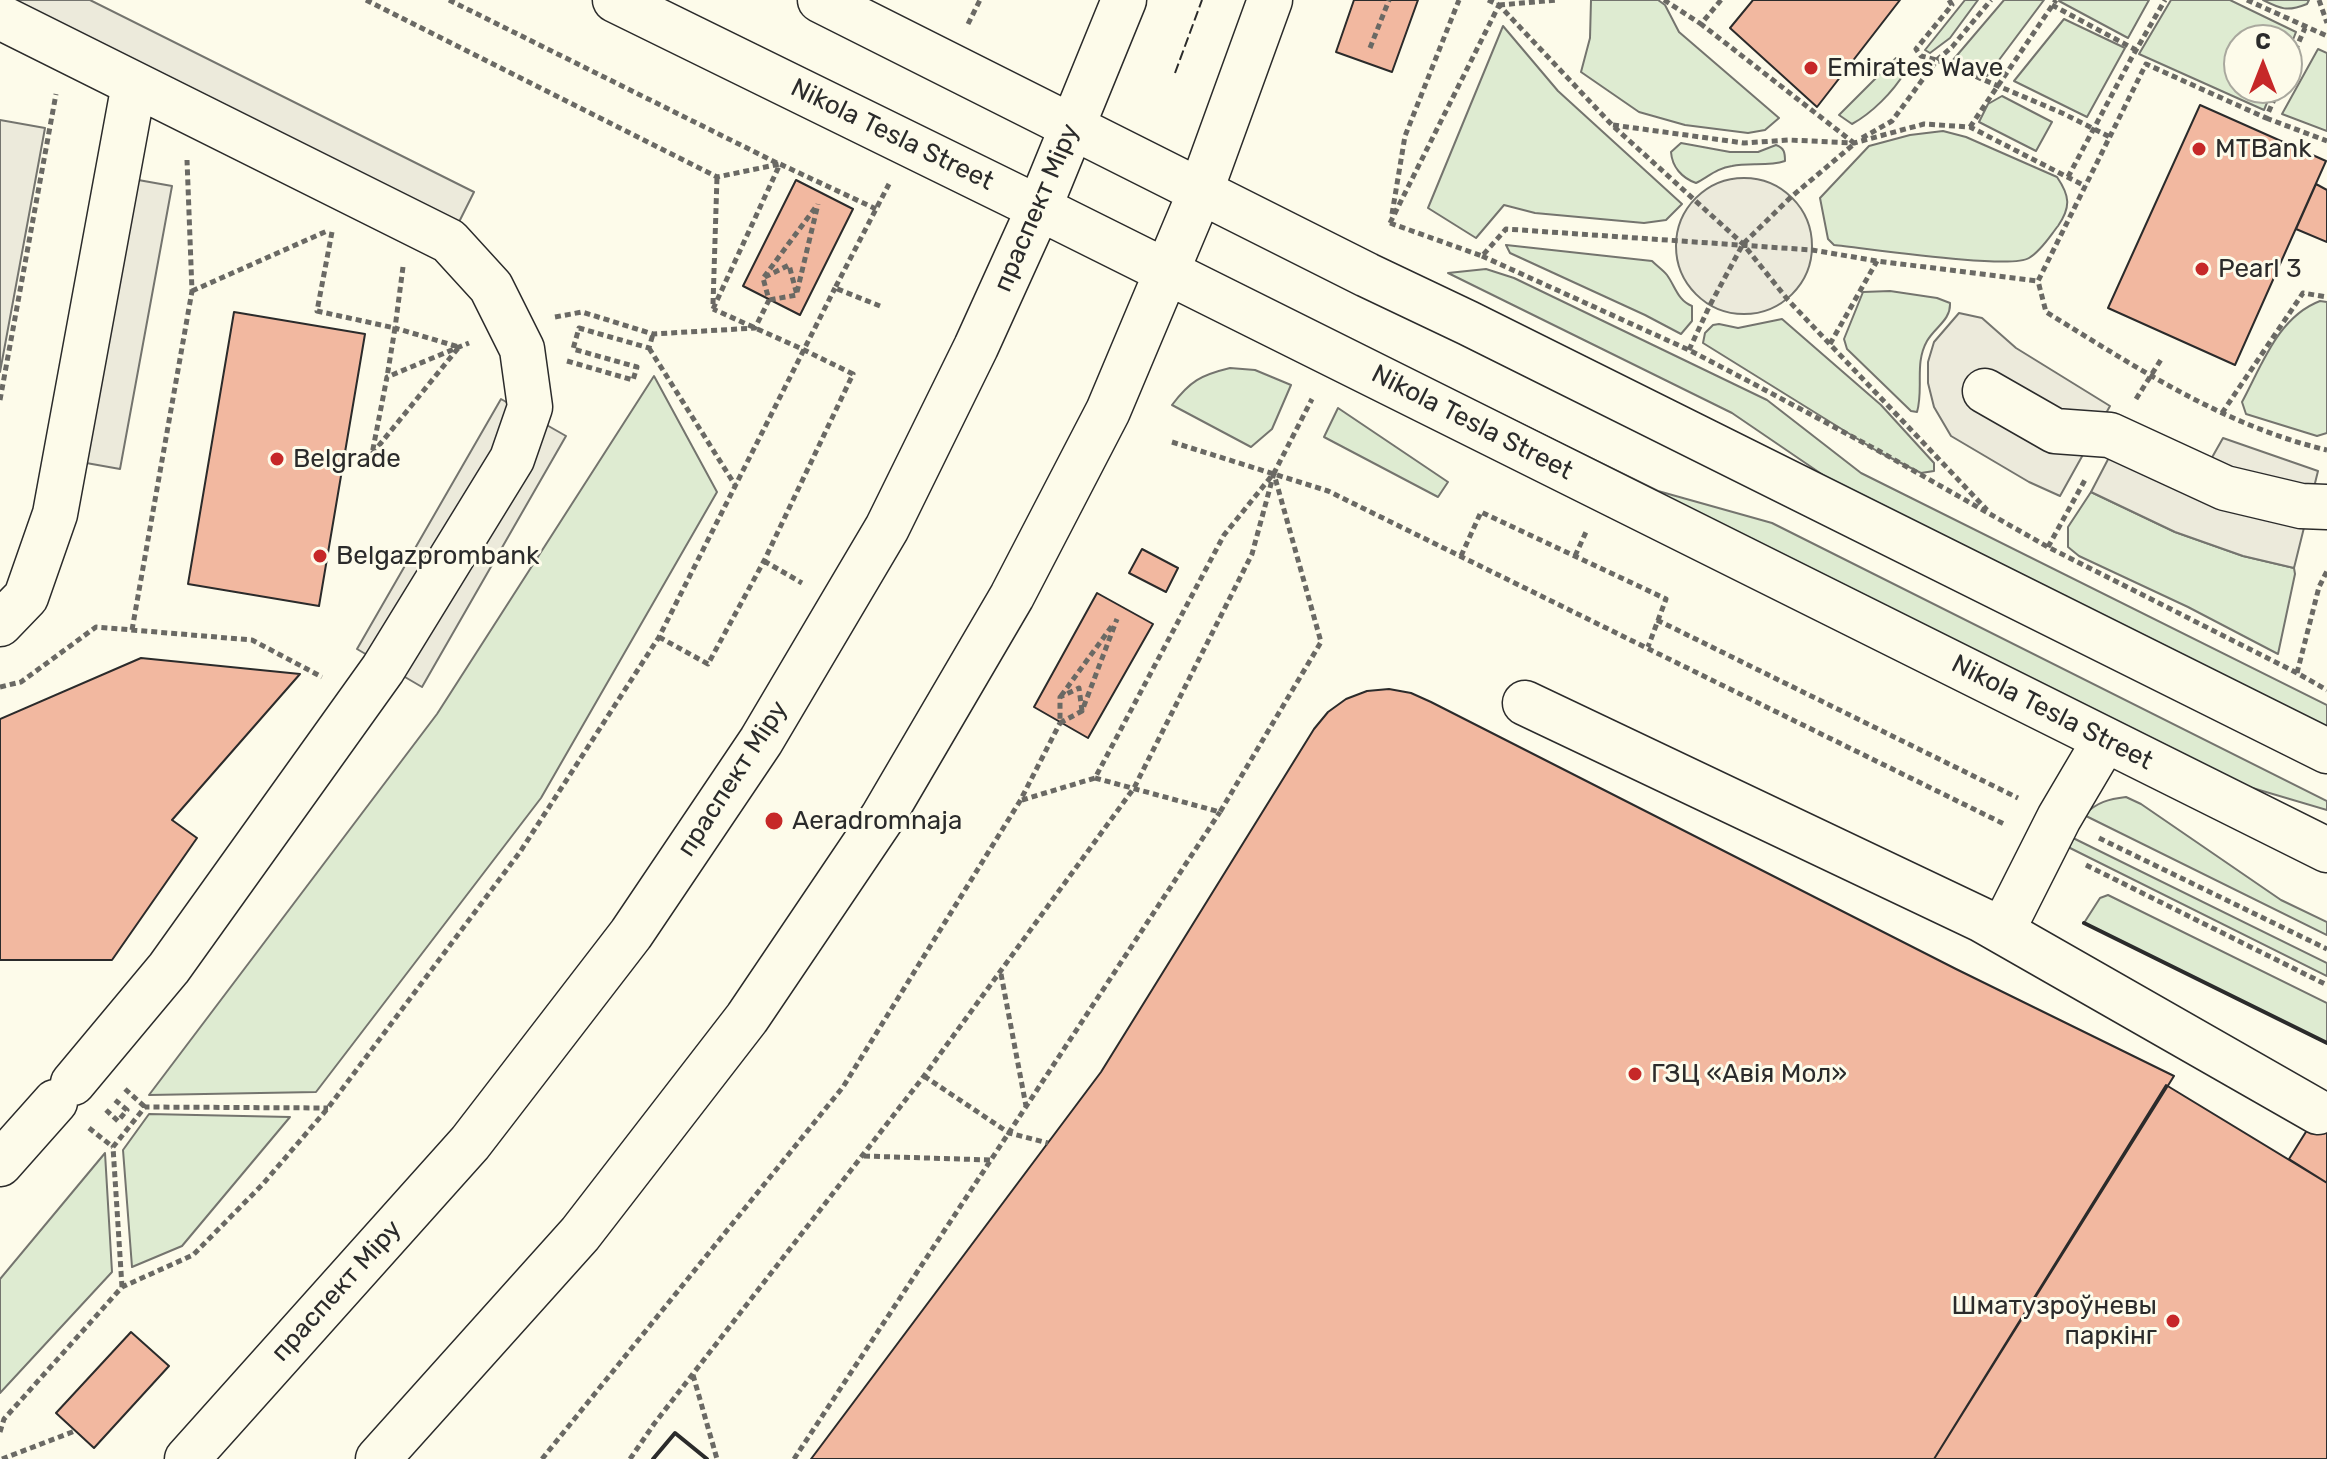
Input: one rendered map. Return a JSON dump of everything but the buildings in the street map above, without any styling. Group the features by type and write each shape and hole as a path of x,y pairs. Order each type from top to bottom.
{"main road":[{"name":"Nikola Tesla Street","path":"615,0 2327,850"},
{"path":"820,0 2327,751"},
{"name":"праспект Міру","path":"187,1459 470,1143 631,934 761,741 887,528 976,347 1039,208 1124,0"},
{"path":"378,1459 580,1234 747,1018 882,818 1012,596 1108,411 1201,190 1270,0"},
{"path":"0,17 449,241 491,287 516,324 530,407 512,459 383,669 169,968 0,1164"},
{"path":"0,624 26,597 55,514 134,84"},
{"path":"1985,391 2055,431 2110,435 2225,488 2301,506 2327,507"},
{"path":"1525,703 2002,931 2318,1112"},
{"path":"2002,931 2052,832 2105,740"}],"path":[{"path":"366,0 717,177 780,164"},
{"path":"449,0 876,209"},
{"path":"962,37 980,0"},
{"path":"1370,48 1389,0"},
{"path":"1390,223 1405,136 1459,0"},
{"path":"1488,0 1499,3 1557,0"},
{"path":"1664,0 1701,24 1854,143"},
{"path":"1701,24 1721,0"},
{"path":"1689,350 1743,244 1791,197 1854,143 1892,121 1937,60 1952,47 1991,0"},
{"path":"2068,177 2165,0"},
{"path":"2247,0 2327,36"},
{"path":"2319,0 2327,23"},
{"path":"1952,2 1916,49 1921,56 1937,60 2110,137"},
{"path":"1390,223 1499,3"},
{"path":"1499,3 1612,125 1743,244 1788,300 1993,516"},
{"path":"1970,127 2054,3 2136,50"},
{"path":"2303,33 2305,28"},
{"path":"0,400 65,50"},
{"path":"2132,57 2266,118 2327,141"},
{"path":"2146,64 2038,281 2046,312 2152,377 2239,422 2288,441 2327,450"},
{"path":"2266,118 2272,104"},
{"path":"1612,125 1744,143 1789,140 1854,143 1924,124 1970,127 2085,186"},
{"path":"132,630 192,291 187,158 200,165"},
{"path":"713,309 780,164"},
{"path":"713,309 717,177"},
{"path":"0,1432 4,1419 122,1287 193,1255 262,1185 328,1108 520,852 659,637 802,349 890,183"},
{"path":"763,278 818,204 797,295"},
{"path":"320,222 333,229"},
{"path":"1390,223 1482,256 1689,350 1866,444 2048,547 2327,690"},
{"path":"333,229 317,311 395,328 459,347"},
{"path":"192,291 333,229"},
{"path":"1482,256 1506,229 1812,250 2038,281"},
{"path":"1830,344 1877,261"},
{"path":"403,262 395,328 372,454 459,347"},
{"path":"763,278 789,265 797,295"},
{"path":"755,328 769,300 763,278"},
{"path":"835,288 880,306"},
{"path":"2222,413 2303,293 2327,297"},
{"path":"769,300 797,295"},
{"path":"659,637 708,664 764,561 853,374 713,309"},
{"path":"387,377 516,324 582,312 653,334 755,328"},
{"path":"516,324 567,361 633,380 637,367 573,349 579,328 649,348 735,485"},
{"path":"649,348 653,334"},
{"path":"1095,778 1224,535 1274,473 1312,399"},
{"path":"1172,442 1328,491 1648,647 2052,832 2327,949"},
{"path":"630,1459 924,1076 1134,788 1252,554 1274,473"},
{"path":"794,1459 1220,812 1321,642 1274,473"},
{"path":"1461,556 1481,512 1666,599 1648,647"},
{"path":"2297,673 2319,587 2327,571"},
{"path":"542,1459 843,1087 1020,801 1060,723 1060,697 1117,619 1082,711 1060,723"},
{"path":"1657,620 2052,832 2327,985"},
{"path":"0,687 21,682 96,627 252,640 362,697"},
{"path":"1060,697 1079,688 1082,711"},
{"path":"1020,801 1095,778 1220,812"},
{"path":"1001,973 1026,1107"},
{"path":"924,1076 1009,1133 1048,1143"},
{"path":"122,1287 113,1147 145,1107 328,1108"},
{"path":"863,1156 991,1160"},
{"path":"693,1374 717,1459"},
{"path":"2,1459 75,1431"}],"green space":[{"path":"1591,0 1658,0 1665,5 1679,32 1779,118 1765,130 1748,133 1685,125 1639,112 1581,72 1590,38"},
{"path":"1965,0 1978,0 1950,38 1930,53 1925,50"},
{"path":"2004,0 2044,0 1987,76 1953,60"},
{"path":"2060,0 2149,0 2128,38"},
{"path":"2171,0 2230,0 2280,24 2223,24 2223,92 2139,54"},
{"path":"2263,0 2309,0 2307,4 2289,9"},
{"path":"2064,19 2125,48 2087,117 2014,81"},
{"path":"1503,26 1558,91 1682,204 1666,220 1644,223 1535,213 1504,205 1476,238 1428,208"},
{"path":"2318,49 2327,53 2327,131 2282,114 2288,104 2303,104 2303,76"},
{"path":"1896,58 1905,72 1882,101 1852,124 1839,115"},
{"path":"2002,96 2052,122 2036,151 1979,122 1988,104"},
{"path":"2251,104 2266,104 2264,110"},
{"path":"1943,131 1966,137 2057,177 2066,196 2067,207 2058,226 2037,251 2029,258 2017,261 1968,260 1834,245 1828,239 1820,198 1869,146 1910,135"},
{"path":"1681,143 1730,152 1758,152 1776,145 1784,151 1785,161 1727,167 1696,183 1682,175 1673,162 1671,152"},
{"path":"1506,245 1652,261 1667,275 1683,301 1692,306 1692,321 1681,334 1510,253"},
{"path":"1486,269 1514,278 1767,400 1861,473 2327,705 2327,730 1845,490 1732,413 1448,273"},
{"path":"1890,291 1950,303 1945,319 1923,350 1917,412 1911,411 1847,349 1844,339 1863,292"},
{"path":"2320,301 2327,302 2327,433 2317,436 2246,414 2242,402 2282,330 2305,308"},
{"path":"1782,319 1881,405 1934,463 1934,471 1921,473 1877,451 1703,343 1705,333 1713,325 1738,328"},
{"path":"1371,350 1658,491 1772,523 2327,801 2327,810 2212,776"},
{"path":"1230,368 1255,370 1291,385 1272,429 1251,447 1172,405 1197,380"},
{"path":"654,376 717,492 541,798 316,1092 149,1095 437,714"},
{"path":"1338,408 1448,482 1438,497 1324,437"},
{"path":"2091,492 2175,532 2243,556 2294,568 2278,654 2188,607 2079,556 2068,547 2068,527"},
{"path":"2126,797 2141,804 2281,900 2327,922 2327,935 2084,815 2104,802"},
{"path":"2069,836 2327,963 2327,976 2064,845"},
{"path":"2108,895 2327,1003 2327,1043 2084,923 2100,898"},
{"path":"149,1114 290,1117 182,1246 132,1267 123,1150"},
{"path":"105,1153 112,1272 0,1393 0,1279"}],"shaded area":[{"path":"0,0 90,0 474,192 441,258"},
{"path":"0,120 45,128 0,372"},
{"path":"99,173 172,186 120,469 47,456"},
{"path":"1744,178 1770,183 1792,198 1807,220 1812,246 1807,272 1792,294 1770,309 1744,314 1718,309 1696,294 1681,272 1676,246 1681,220 1696,198 1718,183"},
{"path":"1959,313 1982,318 2016,348 2110,406 2060,496 2029,482 1951,436 1934,407 1928,383 1928,362 1934,342"},
{"path":"501,399 566,436 422,687 357,649"},
{"path":"2128,421 2210,461 2223,438 2318,471 2294,568 2243,556 2175,532 2091,492"}],"fence":[{"path":"1175,73 1202,0"}],"wall":[{"path":"2084,923 2327,1043"},
{"path":"653,1459 675,1433 707,1459"}],"place":[{"name":"Emirates Wave","path":"1811,68"},
{"name":"MTBank","path":"2199,149"},
{"name":"Pearl 3","path":"2202,269"},
{"name":"Belgrade","path":"277,459"},
{"name":"Belgazprombank","path":"320,556"},
{"name":"Aeradromnaja","path":"774,821"},
{"name":"ГЗЦ «Авія Мол»","path":"1635,1074"},
{"name":"Шматузроўневы паркінг","path":"2173,1321"}]}
